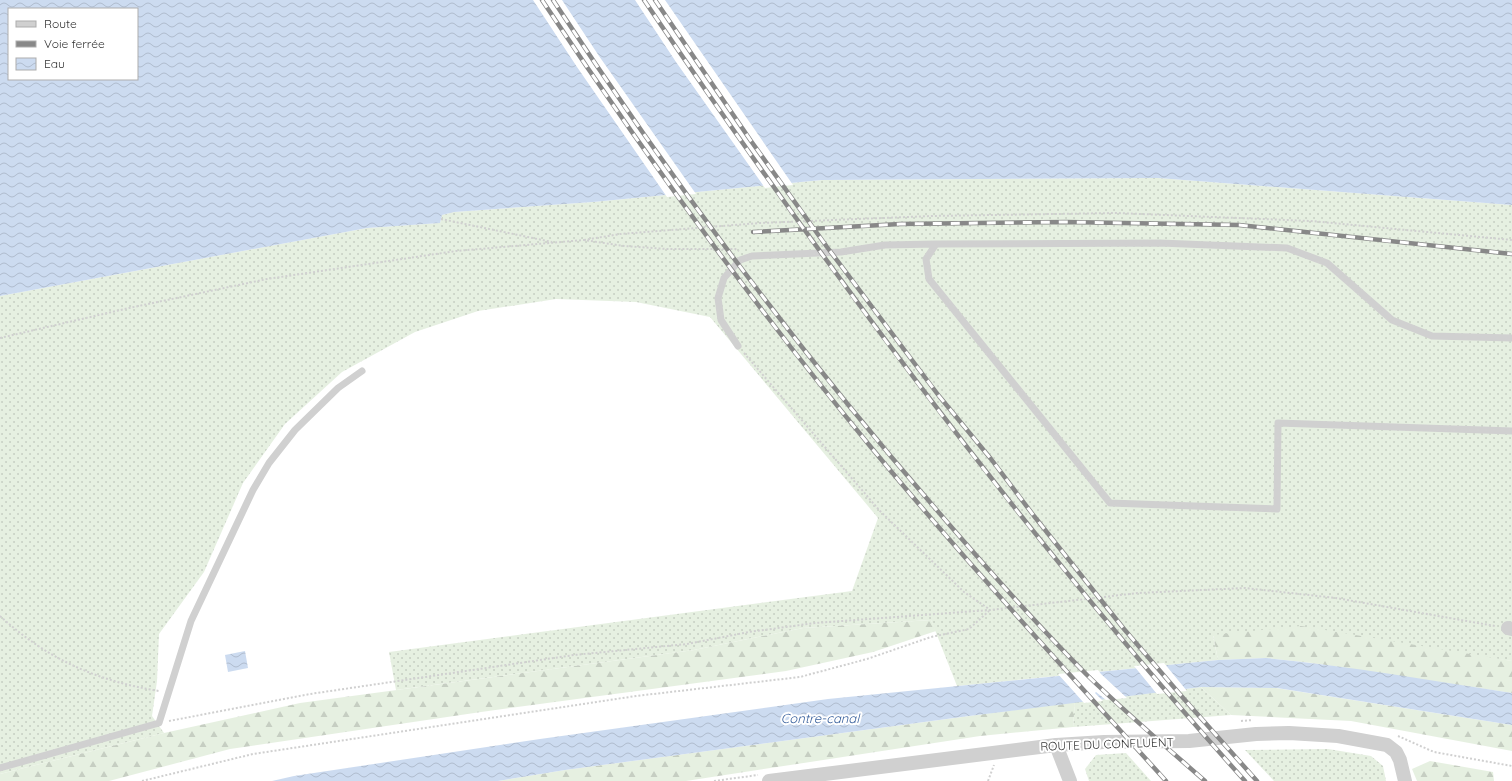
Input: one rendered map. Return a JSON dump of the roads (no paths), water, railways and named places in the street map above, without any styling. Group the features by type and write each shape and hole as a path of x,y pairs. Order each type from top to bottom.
{"street":[{"name":"ROUTE DU CONFLUENT","path":"770,781 1056,745 1104,742 1189,741 1256,734 1289,733 1338,736 1387,745 1396,752 1400,760 1405,781"},
{"path":"1056,745 1070,781"}],"lane":[{"path":"738,346 721,320 718,298 724,278 740,260 752,256 841,252 885,245 936,244 1160,243 1287,248 1327,263 1392,320 1432,336 1512,338"},
{"path":"936,244 926,259 929,280 1110,503 1277,509 1278,423 1512,431"},
{"path":"0,768 159,723 191,620 253,490 269,463 294,430 338,388 362,372"}],"water":[{"path":"0,0 1512,0 1512,205 1158,178 822,180 593,202 454,212 442,215 440,223 367,228 0,296"},
{"path":"245,651 248,668 228,672 225,655"},
{"name":"Contre-canal","path":"1266,658 1358,669 1512,693 1512,725 1277,688 1201,687 969,716 565,770 498,781 272,781 294,776 540,739 828,699 1218,660"}],"railway":[{"path":"542,0 659,171 741,283 826,392 942,531 1166,781"},
{"path":"553,0 642,132 735,260 833,386 883,447 991,572 1067,655 1145,729 1205,781"},
{"path":"644,0 785,202 931,401 1084,594 1245,781"},
{"path":"655,0 751,141 827,247 939,396 991,459 1034,516 1124,629 1257,781"},
{"path":"753,232 900,224 1066,222 1239,225 1512,254"}]}
